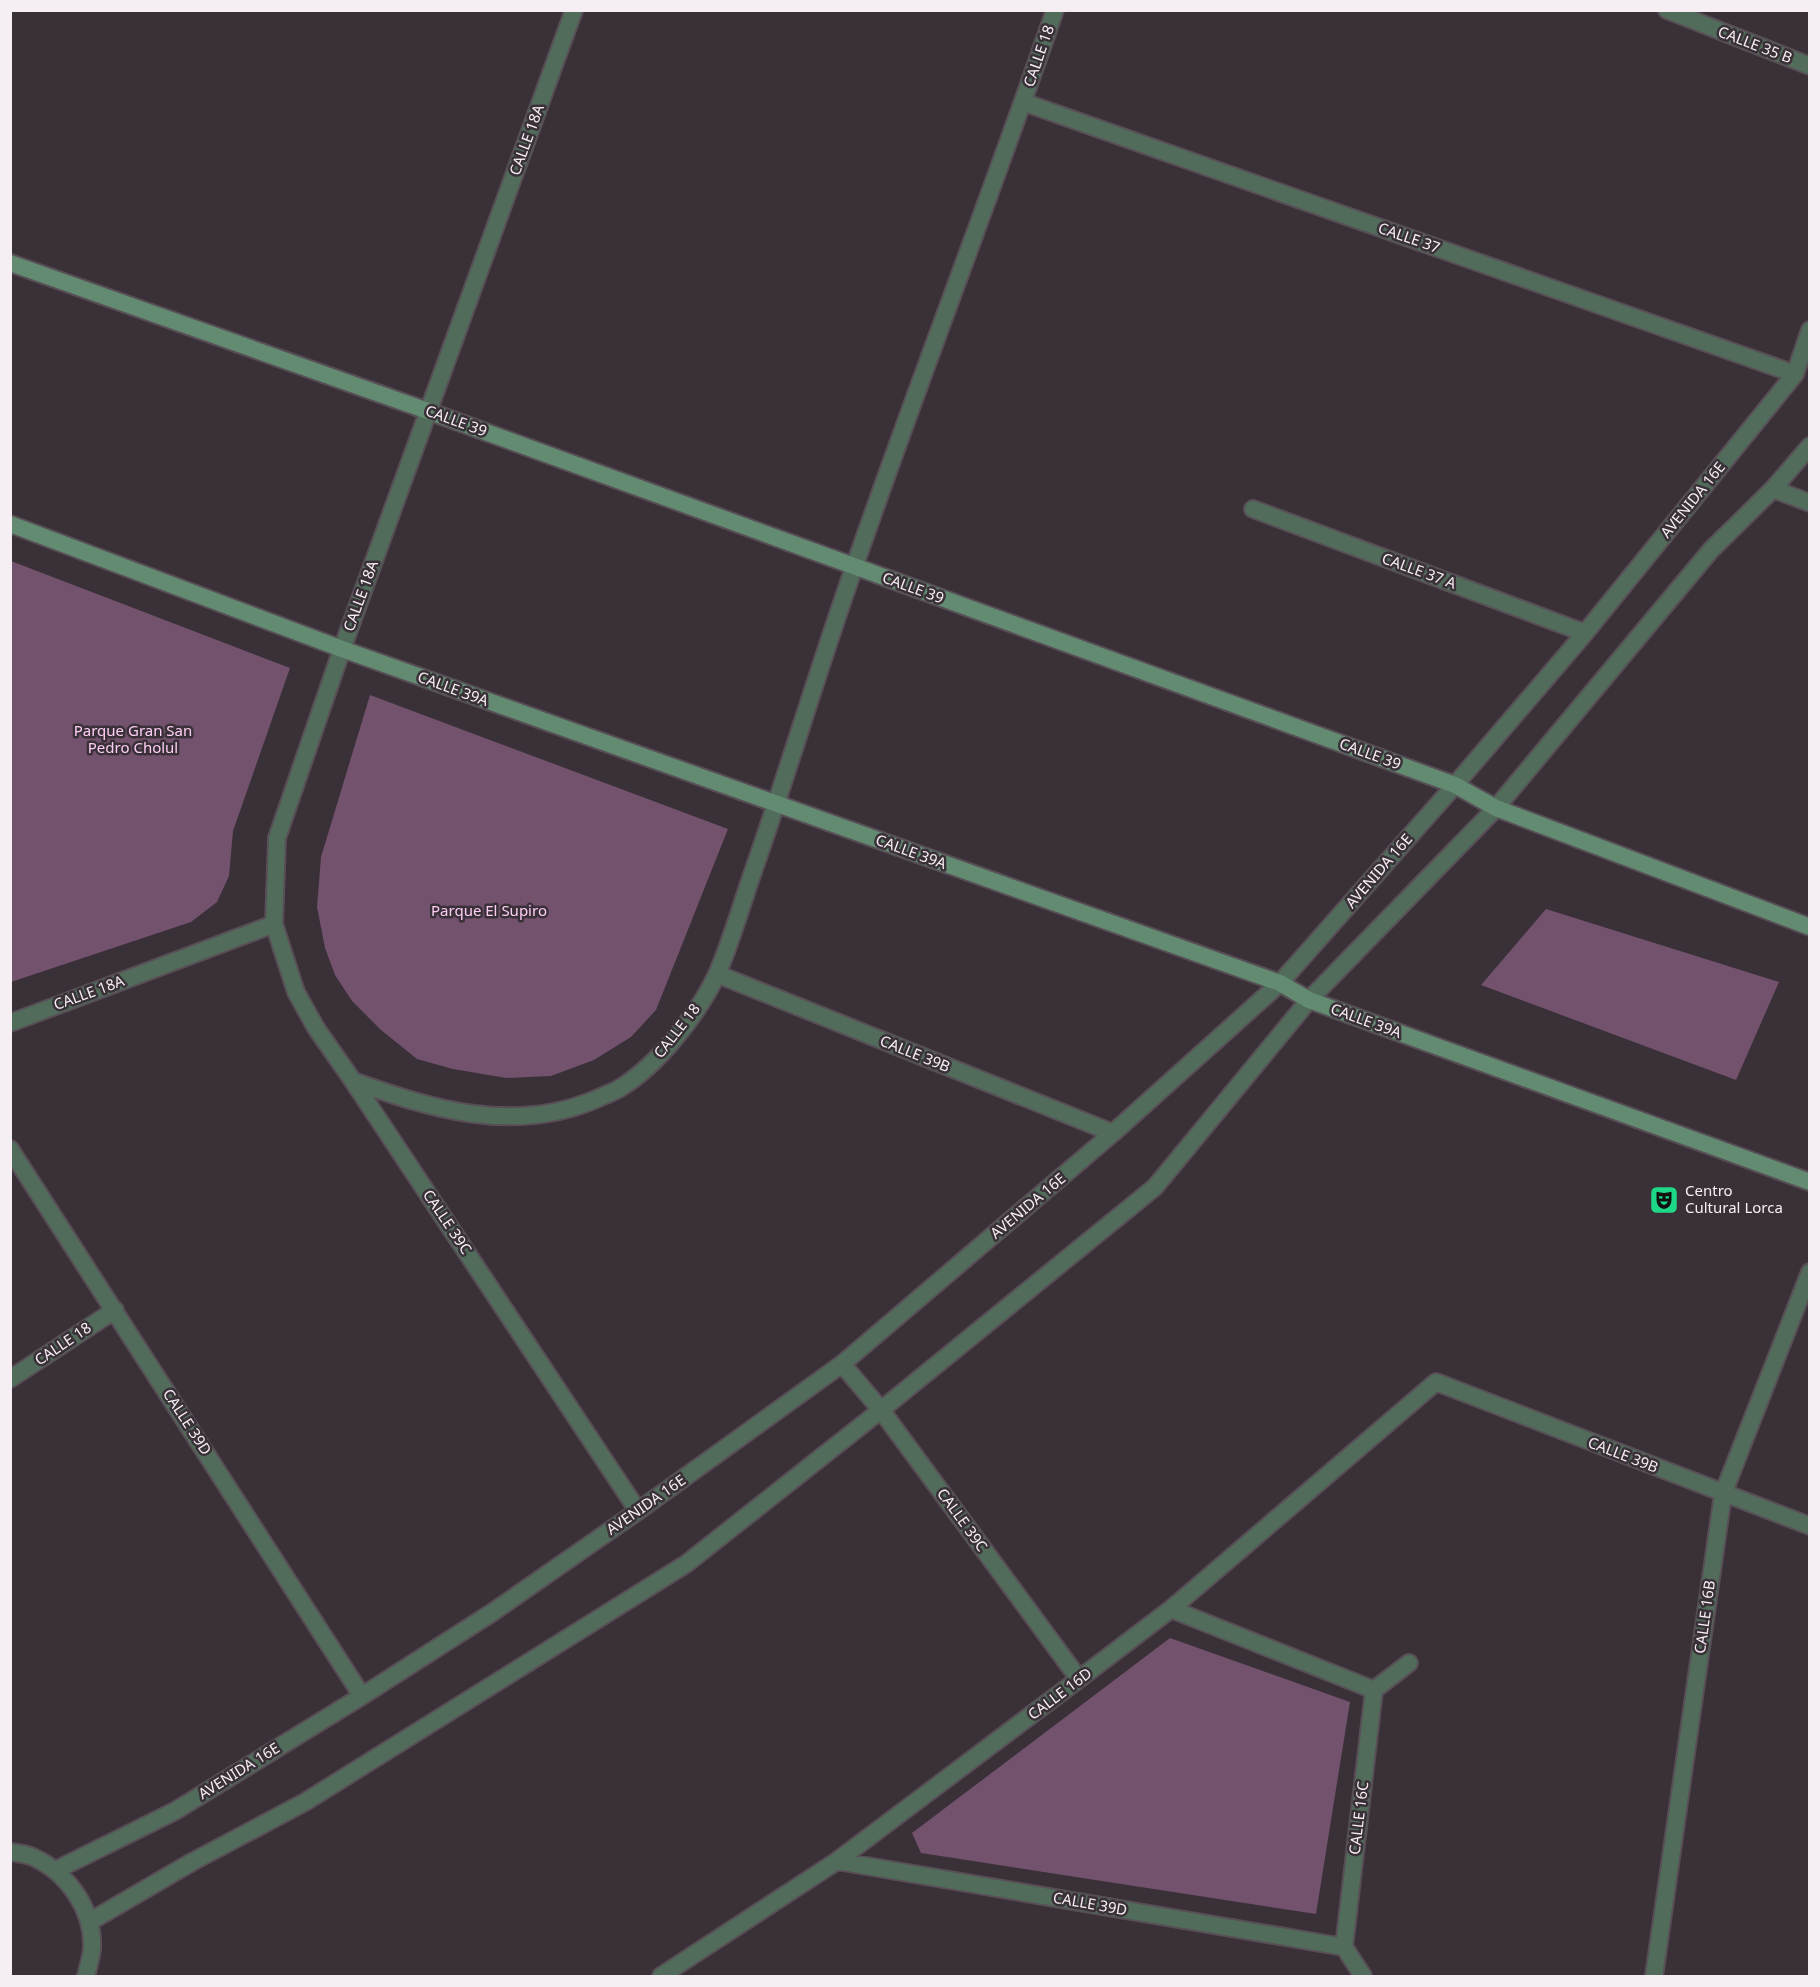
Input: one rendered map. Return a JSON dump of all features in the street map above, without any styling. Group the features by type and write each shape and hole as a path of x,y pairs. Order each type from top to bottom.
{"main road":[{"name":"CALLE 39","path":"10,263 428,411 1455,785 1496,808 1809,927"},
{"name":"CALLE 39A","path":"10,524 342,649 1280,983 1309,1000 1809,1182"}],"street":[{"name":"CALLE 18A","path":"10,1023 274,924 277,838 342,649 574,10"},
{"name":"CALLE 18","path":"353,1081 414,1103 471,1115 526,1117 574,1108 620,1089 656,1060 691,1018 717,974 777,804 854,566 1055,10"},
{"name":"CALLE 35 B","path":"1667,10 1809,66"},
{"name":"CALLE 37","path":"1023,102 1795,374"},
{"name":"AVENIDA 16E","path":"56,1870 175,1811 362,1696 493,1612 638,1511 842,1364 1113,1133 1280,983 1455,785 1585,633 1795,374 1809,330"},
{"path":"89,1922 192,1862 305,1802 686,1564 881,1410 1155,1187 1309,1000 1496,808 1711,550 1773,489 1809,446"},
{"path":"1773,489 1809,503"},
{"name":"CALLE 37 A","path":"1253,509 1585,633"},
{"name":"CALLE 39C","path":"274,924 296,992 316,1028 638,1511"},
{"name":"CALLE 39B","path":"717,974 1113,1133"},
{"name":"CALLE 39D","path":"10,1149 362,1696"},
{"name":"CALLE 16B","path":"1654,1977 1723,1494 1809,1272"},
{"name":"CALLE 18","path":"10,1379 114,1310"},
{"name":"CALLE 39C","path":"842,1364 881,1410 1079,1679"},
{"name":"CALLE 39B","path":"1436,1382 1809,1526"},
{"name":"CALLE 16D","path":"661,1977 837,1861 1171,1609 1436,1382"},
{"path":"1171,1609 1374,1690 1409,1663"},
{"name":"CALLE 16C","path":"1344,1947 1374,1690"},
{"path":"10,1852 32,1856 56,1870 77,1894 89,1922 92,1950 86,1977"},
{"name":"CALLE 39D","path":"837,1861 1344,1947"},
{"path":"1344,1947 1363,1977"}],"green space":[{"name":"Parque Gran San Pedro Cholul","path":"11,561 290,668 233,831 229,876 217,902 191,922 11,982"},
{"name":"Parque El Supiro","path":"370,695 728,829 656,1010 631,1037 594,1060 551,1076 506,1078 453,1069 417,1059 381,1030 352,1001 335,975 325,948 317,907 321,857"},
{"path":"1546,909 1779,982 1736,1080 1481,985"},
{"path":"1170,1638 1350,1702 1316,1914 921,1853 912,1833"}],"place":[{"name":"Centro Cultural Lorca","path":"1664,1200"}]}
